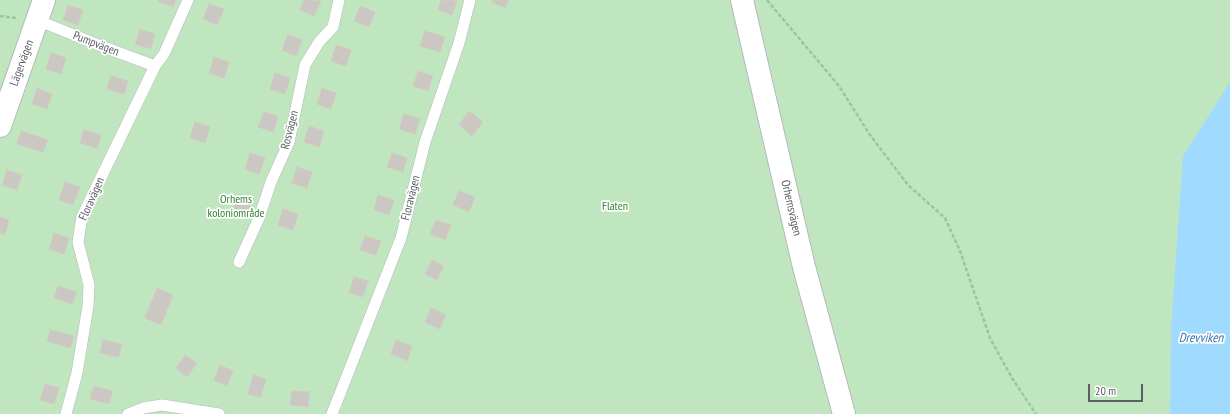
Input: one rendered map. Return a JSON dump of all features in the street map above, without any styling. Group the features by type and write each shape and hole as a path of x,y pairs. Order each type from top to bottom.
{"street":[{"name":"Orhemsvägen","path":"742,0 804,267 844,414"},
{"name":"Lägervägen","path":"0,126 41,10"}],"lane":[{"name":"Floravägen","path":"66,414 77,373 88,306 89,285 78,242 82,217 155,66 164,54 188,0"},
{"name":"Rosvägen","path":"239,262 259,218 271,182 289,142 305,65 319,42 333,27 339,0"},
{"name":"Floravägen","path":"332,414 401,238 425,142 459,43 470,0"},
{"name":"Pumpvägen","path":"41,10 101,46 155,66"},
{"path":"128,414 143,408 162,405 219,414"}],"path":[{"path":"767,0 839,86 870,135 908,185 945,218 960,251 990,338 1012,378 1036,414"}],"green space":[{"name":"Flaten","path":"0,0 1230,0 1230,414 0,414"}],"water":[{"name":"Drevviken","path":"1230,82 1230,414 1170,414 1171,329 1183,156"}],"building":[{"path":"176,0 173,7 158,1"},
{"path":"304,0 321,1 314,16 300,10"},
{"path":"441,0 457,1 452,15 438,10"},
{"path":"493,0 509,0 505,8 492,2"},
{"path":"209,4 224,9 217,25 203,19"},
{"path":"68,5 83,10 78,25 63,20"},
{"path":"360,6 375,12 369,27 354,21"},
{"path":"140,29 155,34 151,49 135,44"},
{"path":"425,31 445,37 440,52 420,46"},
{"path":"288,35 302,40 296,56 282,50"},
{"path":"336,45 351,50 346,66 331,61"},
{"path":"51,53 66,58 61,74 46,69"},
{"path":"214,57 229,62 224,78 209,73"},
{"path":"418,71 433,76 428,91 413,86"},
{"path":"275,73 290,78 285,94 270,89"},
{"path":"111,76 128,81 124,94 107,89"},
{"path":"37,88 52,94 47,109 32,104"},
{"path":"322,88 336,93 331,109 317,104"},
{"path":"469,111 483,122 472,136 459,125"},
{"path":"264,112 278,116 273,132 258,127"},
{"path":"404,114 420,119 415,134 399,129"},
{"path":"195,122 210,127 205,143 190,138"},
{"path":"309,126 324,131 319,147 304,142"},
{"path":"84,130 101,135 97,148 80,143"},
{"path":"21,131 48,140 43,152 17,144"},
{"path":"250,153 265,158 259,174 245,169"},
{"path":"392,153 407,158 403,172 387,167"},
{"path":"297,167 312,172 307,188 292,183"},
{"path":"7,170 22,175 17,190 2,185"},
{"path":"65,182 80,187 73,205 59,200"},
{"path":"459,191 475,197 469,212 453,205"},
{"path":"238,194 253,199 248,215 233,210"},
{"path":"378,195 394,200 389,215 374,210"},
{"path":"283,209 298,214 293,230 278,225"},
{"path":"0,217 9,220 5,235 0,233"},
{"path":"436,220 451,225 445,240 430,234"},
{"path":"54,233 69,238 64,254 49,249"},
{"path":"365,236 381,241 376,255 360,250"},
{"path":"432,260 444,266 437,280 425,274"},
{"path":"354,277 368,281 363,297 349,292"},
{"path":"58,286 77,292 72,304 54,298"},
{"path":"157,288 173,295 161,325 145,318"},
{"path":"431,308 446,315 439,329 425,322"},
{"path":"50,330 74,336 70,348 47,341"},
{"path":"103,340 122,344 119,357 100,353"},
{"path":"396,340 412,346 407,361 391,354"},
{"path":"185,355 197,363 187,377 176,368"},
{"path":"220,365 233,371 227,386 214,380"},
{"path":"253,375 266,379 261,397 248,394"},
{"path":"45,384 59,388 54,404 40,400"},
{"path":"94,386 113,391 109,404 90,399"},
{"path":"292,391 310,392 308,407 290,405"}],"park label":[{"name":"Orhems koloniområde","path":"236,207"}]}
